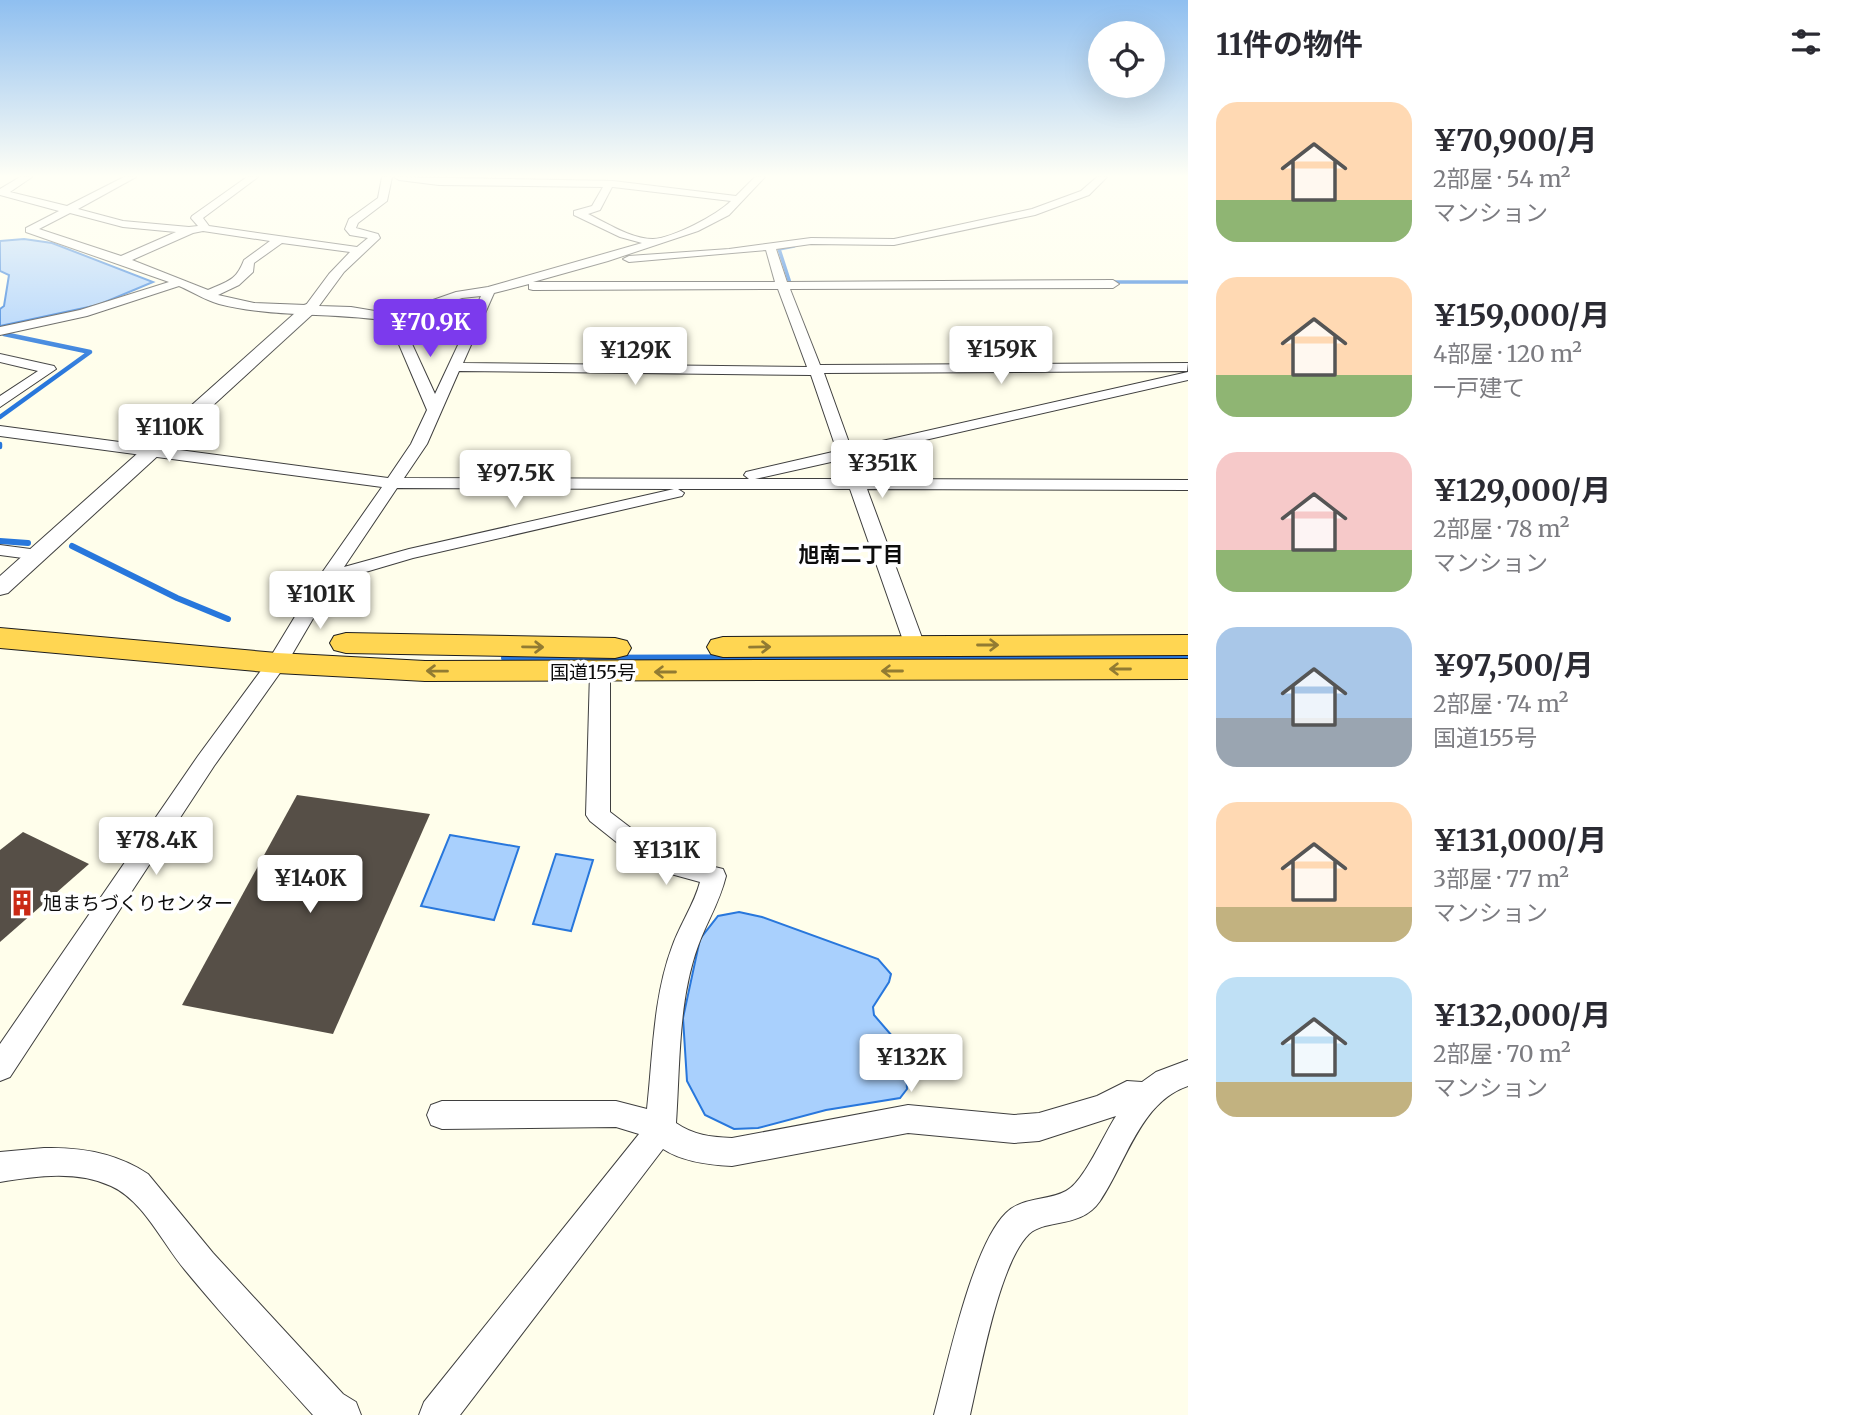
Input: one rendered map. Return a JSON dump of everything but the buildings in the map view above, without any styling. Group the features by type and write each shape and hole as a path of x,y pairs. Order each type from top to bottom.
{"highway":[{"name":"国道155号","path":"0,618 425,671 1188,669"},
{"name":"国道155号","path":"0,638 284,652 1188,645"}],"street":[{"path":"72,243 124,259 207,295 254,307 351,311 394,318 415,313 460,295 489,291 651,243"},
{"path":"124,259 160,243"},
{"path":"207,295 235,282 247,272 248,262 274,243"},
{"path":"309,243 358,250"},
{"path":"0,588 320,300 323,290 358,250 369,243"},
{"path":"604,259 797,243"},
{"path":"770,247 796,326 815,370 915,646"},
{"path":"0,331 83,313 180,282"},
{"path":"506,286 1113,284"},
{"path":"0,1068 206,761 284,652 328,577 419,444 489,291"},
{"path":"394,318 435,411"},
{"path":"0,358 49,369 0,403"},
{"path":"455,367 815,370 1188,367"},
{"path":"328,577 409,554 1188,376"},
{"path":"0,430 391,483 1188,485"},
{"path":"0,550 38,555"},
{"path":"437,1415 660,1130 673,997 685,946 707,902 714,876 658,862 598,815 600,672"},
{"path":"952,1415 976,1321 1004,1240 1018,1222 1033,1215 1070,1207 1086,1195 1147,1095 1162,1082 1188,1073"},
{"path":"442,1115 616,1114 649,1123 680,1143 710,1151 733,1152 908,1119 1014,1129 1039,1127 1104,1107 1127,1094 1147,1095"},
{"path":"0,1167 44,1160 74,1160 118,1173 152,1198 183,1243 330,1407 343,1415"}],"water":[{"path":"0,243 52,243 153,282 98,305 0,326 0,309 4,306 9,275 0,271"},
{"path":"450,835 519,847 494,920 421,906"},
{"path":"556,854 593,860 571,931 533,924"},
{"path":"739,912 762,917 878,959 891,974 873,1007 874,1015 905,1051 907,1089 900,1098 826,1110 758,1128 734,1129 705,1115 687,1081 683,1018 700,939 718,916"}],"waterway":[{"path":"794,246 779,249 790,283 798,283"},
{"path":"1107,282 1188,282"},
{"path":"0,330 4,334 90,352 0,417"},
{"path":"0,541 28,543"},
{"path":"72,546 177,598 228,619"},
{"path":"504,658 1188,656"}],"place":[{"name":"旭まちづくりセンター","path":"22,903"}],"district":[{"name":"旭南二丁目","path":"851,554"}]}
